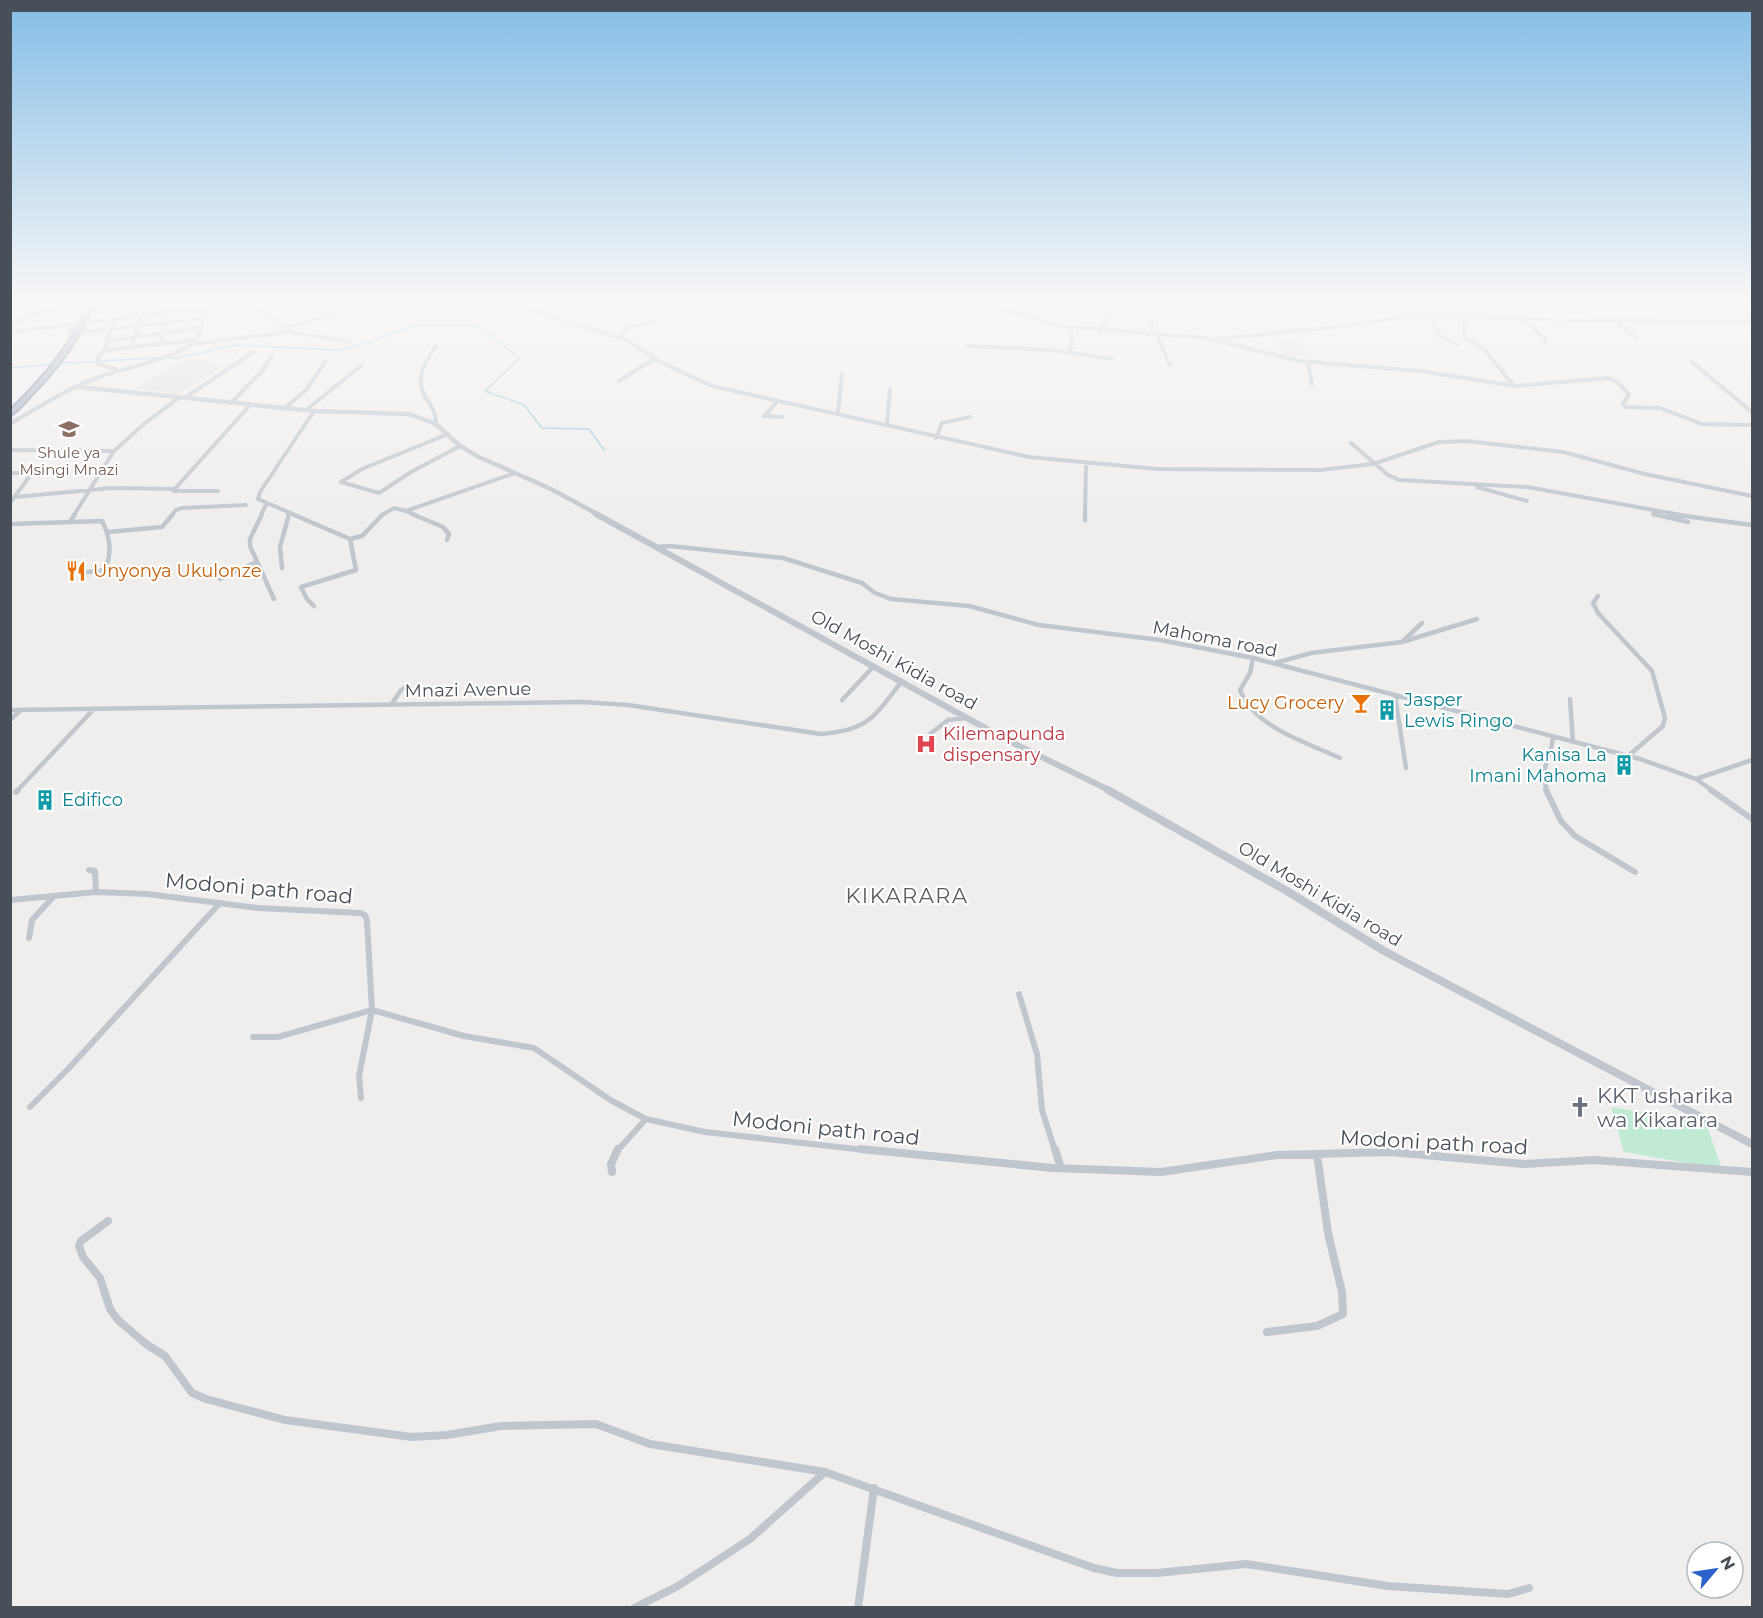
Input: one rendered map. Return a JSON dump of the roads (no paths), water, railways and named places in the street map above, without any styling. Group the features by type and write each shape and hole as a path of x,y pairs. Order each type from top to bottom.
{"highway":[{"path":"10,414 43,379"}],"street":[{"path":"10,424 98,379"},
{"path":"70,522 114,451 145,423 211,379"},
{"path":"231,402 254,379"},
{"path":"285,408 306,390 314,379"},
{"path":"306,410 345,379"},
{"path":"422,379 423,393 435,412 436,424"},
{"path":"619,381 623,379"},
{"path":"692,379 712,386 1029,458 1197,471 1320,470 1373,464 1445,441 1498,443 1563,452 1645,474 1752,496"},
{"path":"838,413 842,379"},
{"path":"1311,379 1312,384"},
{"path":"1468,379 1515,386 1602,379"},
{"path":"1508,379 1515,386"},
{"path":"1609,379 1616,381 1629,394 1623,404 1626,407 1665,409 1702,424 1752,425"},
{"path":"1709,379 1752,412"},
{"name":"Old Moshi Kidia road","path":"78,387 314,411 409,414 436,424 460,446 478,457 551,489 1007,740 1131,801 1287,891 1384,951 1752,1144"},
{"path":"886,424 891,389"},
{"path":"778,401 764,416 782,417"},
{"path":"174,489 250,405"},
{"path":"314,411 260,492 258,499 350,539 359,538 388,510 397,508 443,527 449,534 447,540"},
{"path":"936,438 942,423 970,417"},
{"path":"448,434 362,470 341,482 379,494 415,469 460,446"},
{"path":"1351,443 1373,464 1399,480 1527,487 1643,510 1752,525"},
{"path":"10,450 114,451"},
{"path":"1085,520 1086,463"},
{"path":"10,473 32,473 10,503"},
{"path":"406,511 515,473"},
{"path":"1473,485 1527,501"},
{"path":"15,497 128,487 174,489 176,492 218,491"},
{"path":"267,503 250,540 250,551 274,598"},
{"path":"108,532 162,526 176,510 182,508 246,505"},
{"path":"1643,510 1688,522"},
{"path":"282,568 280,547 289,513"},
{"path":"10,524 99,520 108,532 109,558 106,568 80,573"},
{"path":"314,606 307,599 301,587 356,570 350,539"},
{"name":"Mahoma road","path":"657,547 670,546 783,558 862,584 875,593 891,599 969,606 1039,625 1160,640 1253,658 1628,756 1696,779 1752,819"},
{"path":"220,579 256,562"},
{"path":"1598,596 1593,603 1598,613 1652,671 1665,718 1663,726 1628,756"},
{"path":"1273,663 1311,653 1402,642 1477,619"},
{"path":"1402,642 1422,623"},
{"path":"1253,658 1251,670 1240,690 1247,706 1278,728 1340,758"},
{"path":"842,700 874,666"},
{"name":"Mnazi Avenue","path":"10,710 582,702 628,705 807,732 835,733 863,727 902,681"},
{"path":"391,705 401,690 408,686"},
{"path":"1395,696 1406,768"},
{"path":"1570,699 1573,742"},
{"path":"10,720 21,710"},
{"path":"16,792 93,710"},
{"path":"930,734 948,720 968,718"},
{"path":"1553,738 1552,751 1543,770 1546,789 1561,821 1575,836 1635,872"},
{"path":"1696,779 1752,760"},
{"path":"89,870 95,871 96,874 96,892"},
{"name":"Modoni path road","path":"10,900 96,892 147,894 220,903 365,915 372,1010 464,1036 534,1048 612,1101 646,1119 705,1132 878,1149 959,1160 1061,1168 1161,1172 1277,1155 1390,1152 1524,1164 1594,1160 1752,1172"},
{"path":"29,938 27,931 29,924 54,896"},
{"path":"30,1107 69,1068 220,903"},
{"path":"1019,994 1034,1040 1042,1110 1061,1168"},
{"path":"253,1037 278,1037 372,1010 359,1076 361,1098"},
{"path":"612,1172 610,1165 613,1155 646,1119"},
{"path":"1267,1332 1314,1326 1343,1314 1342,1292 1328,1233 1317,1154"},
{"path":"108,1221 81,1241 79,1246 83,1257 100,1278 110,1309 131,1333 165,1356 192,1393 206,1399 285,1420 412,1437 447,1435 501,1426 596,1424 650,1444 825,1472 1094,1568 1117,1573 1156,1573 1246,1564 1388,1586 1508,1594 1529,1588"},
{"path":"634,1608 678,1586 750,1539 825,1472"},
{"path":"858,1608 874,1488"}],"waterway":[{"path":"498,379 485,391 524,405 542,428 589,429 604,450"}],"place":[{"name":"Shule ya Msingi Mnazi","path":"69,429"},
{"name":"Unyonya Ukulonze","path":"76,571"},
{"name":"Lucy Grocery","path":"1361,703"},
{"name":"Jasper Lewis Ringo","path":"1387,710"},
{"name":"Kilemapunda dispensary","path":"926,744"},
{"name":"Kanisa La Imani Mahoma","path":"1624,765"},
{"name":"Edifico","path":"45,800"},
{"name":"KKT usharika wa Kikarara","path":"1580,1107"}],"district":[{"name":"KIKARARA","path":"907,895"}]}
